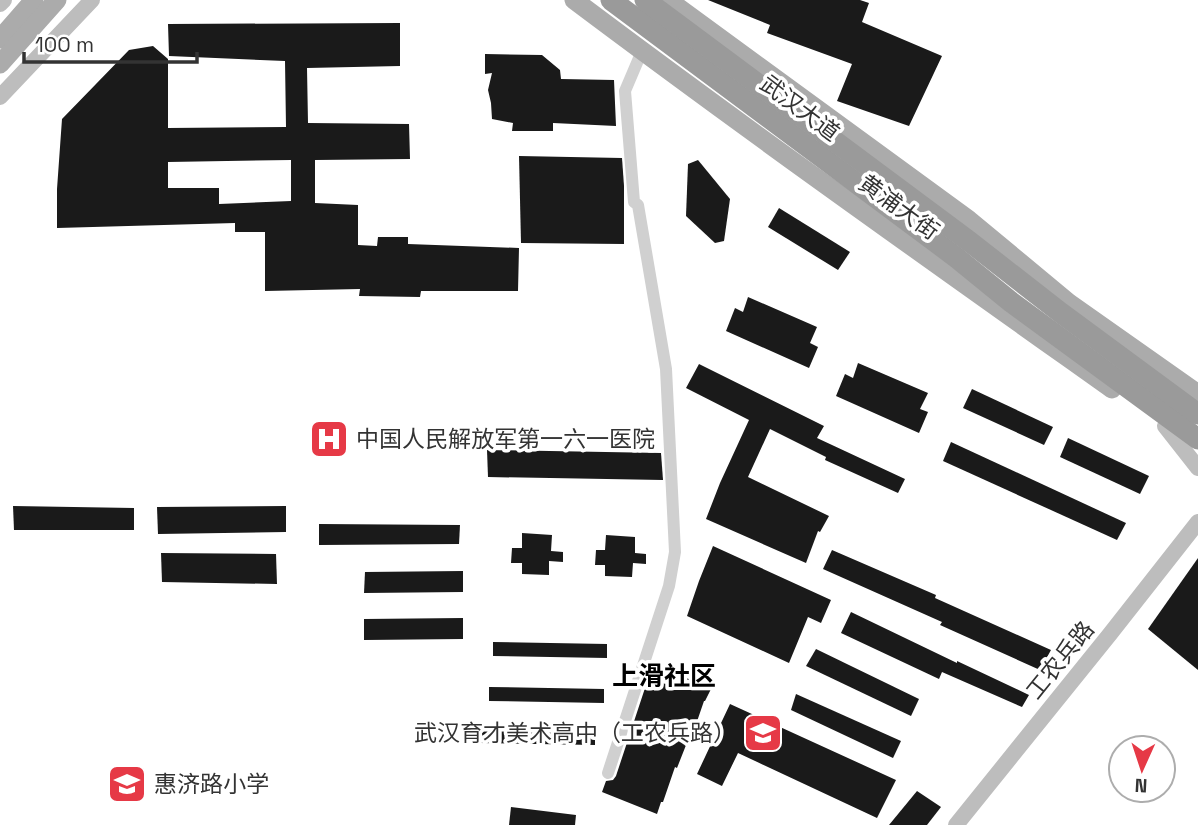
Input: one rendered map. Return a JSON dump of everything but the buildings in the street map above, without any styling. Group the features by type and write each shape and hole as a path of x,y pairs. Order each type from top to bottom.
{"highway":[{"name":"武汉大道","path":"611,0 963,250"},
{"path":"645,0 963,250 1061,313 1198,414"},
{"path":"963,250 1011,302 1036,335"},
{"path":"963,250 1069,303"},
{"path":"1011,302 1198,439"}],"main road":[{"path":"0,39 34,0"},
{"path":"0,64 57,0"},
{"name":"黄浦大街","path":"574,0 947,272 1198,450"},
{"name":"黄浦大街","path":"668,0 969,220 1069,303 1198,394"}],"street":[{"path":"0,4 4,0"},
{"path":"0,97 92,0"},
{"path":"608,773 669,586 675,552 666,369 638,205 634,202 625,91 642,51"},
{"path":"1165,426 1198,468"},
{"name":"工农兵路","path":"956,825 1198,522"},
{"name":"工农兵路","path":"964,825 1116,639 1198,533"}],"place":[{"name":"中国人民解放军第一六一医院","path":"329,439"},
{"name":"武汉育才美术高中（工农兵路）","path":"763,733"},
{"name":"惠济路小学","path":"127,784"}],"district":[{"name":"上滑社区","path":"664,676"}]}
